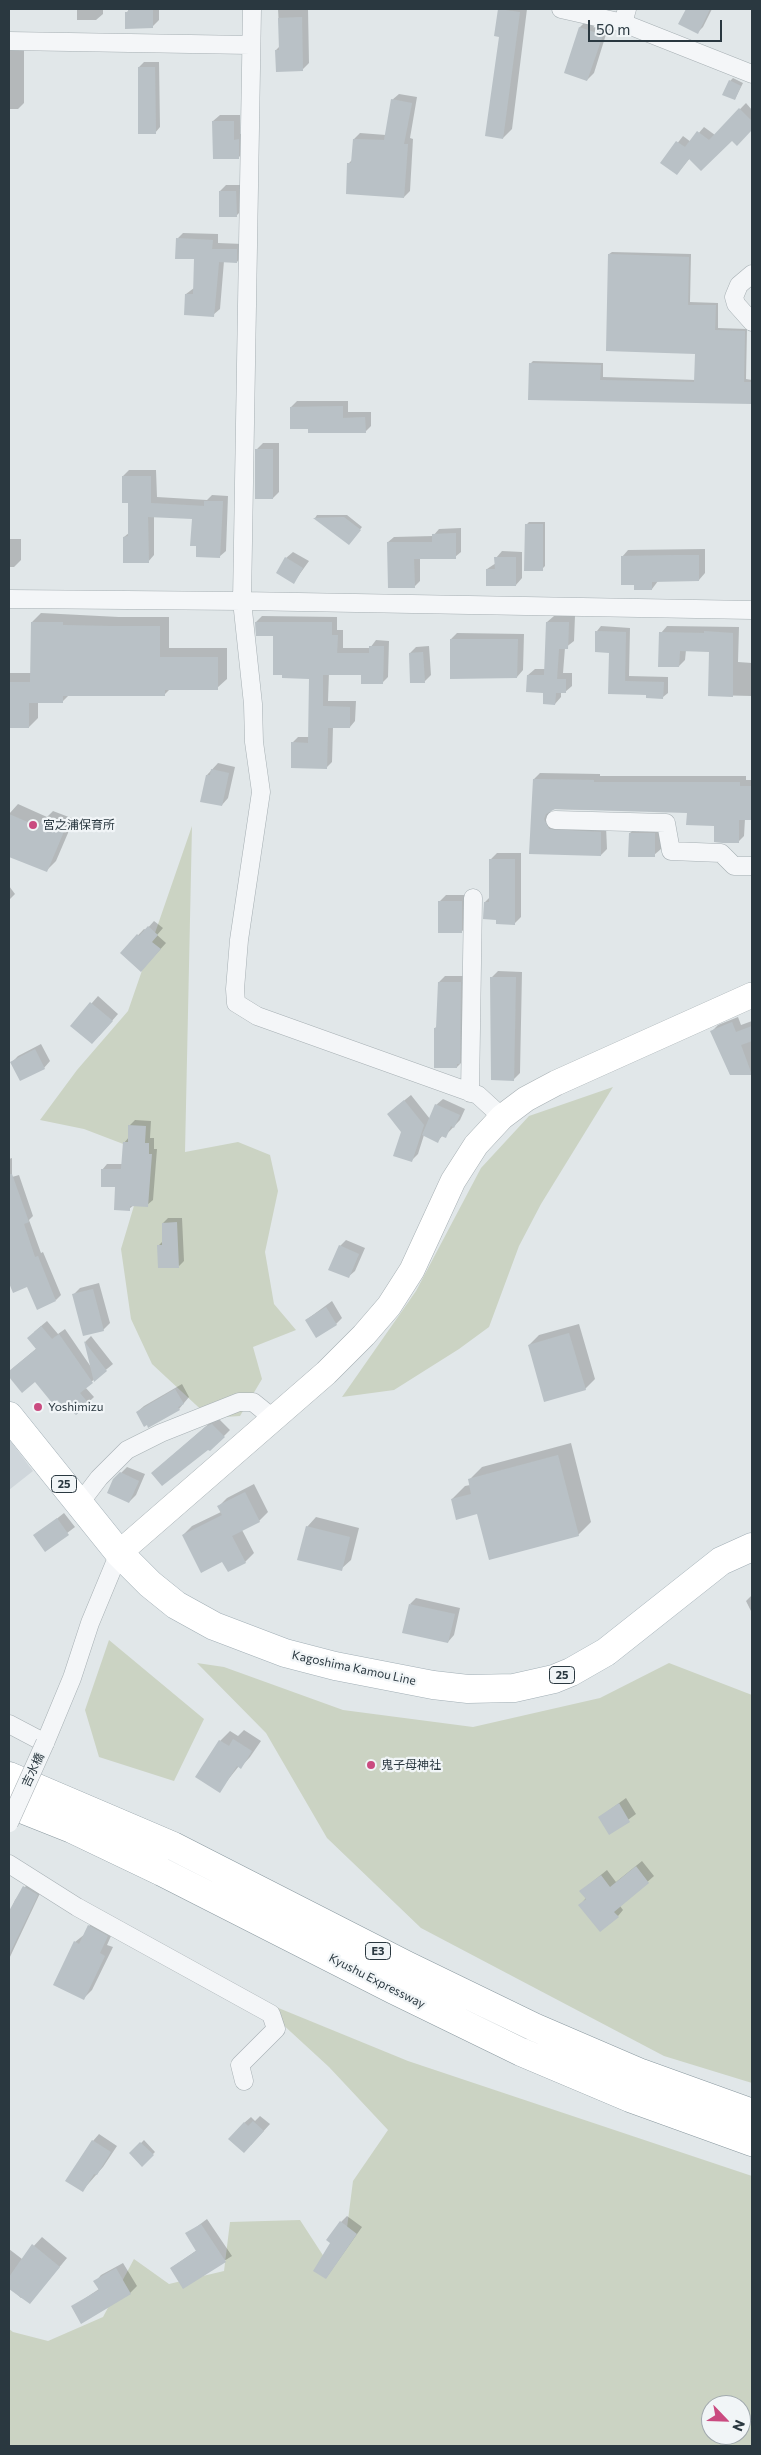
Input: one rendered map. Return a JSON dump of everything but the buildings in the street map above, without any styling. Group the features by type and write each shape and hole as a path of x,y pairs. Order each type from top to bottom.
{"main road":[{"name":"Kagoshima Kamou Line","path":"9,1416 118,1553 150,1584 176,1605 244,1639 285,1653 335,1666 433,1684 493,1690 533,1684 571,1672 606,1652 721,1561 752,1547"},
{"name":"E3","path":"9,1776 173,1846 406,1965 534,2027 641,2073 752,2113"},
{"name":"Kyushu Expressway","path":"9,1804 72,1829 162,1872 521,2052 630,2098 752,2142"}],"street":[{"path":"252,9 242,601 253,704 254,742 262,792 239,940 235,989 236,1003 257,1016 478,1095 502,1118"},
{"path":"561,9 625,16 752,74"},
{"path":"9,41 250,45"},
{"path":"752,274 739,285 734,297 736,304 752,322"},
{"path":"9,599 752,610"},
{"path":"555,820 666,823 671,851 722,853 734,866 752,866"},
{"path":"470,1092 473,898"},
{"path":"118,1553 326,1373 389,1306 412,1270 453,1181 476,1145 502,1118 526,1099 556,1083 752,995"},
{"path":"80,1504 99,1478 128,1450 161,1433 239,1402 253,1402 274,1419"},
{"name":"吉水橋","path":"9,1823 72,1678 90,1623 118,1553"},
{"path":"9,1724 45,1743"},
{"path":"9,1864 77,1906 271,2014 275,2021 276,2029 240,2065 244,2081"}],"shaded area":[{"path":"9,1439 33,1471 9,1490"}],"green space":[{"path":"192,826 185,1152 238,1142 270,1155 278,1191 265,1252 274,1304 296,1330 253,1347 262,1379 240,1416 210,1418 152,1364 131,1319 121,1249 139,1189 139,1150 84,1129 40,1120 77,1070 128,1011"},
{"path":"613,1087 541,1204 519,1246 489,1327 459,1349 394,1390 342,1397 416,1291 481,1168 529,1116"},
{"path":"109,1640 204,1719 174,1781 99,1757 85,1710"},
{"path":"197,1663 224,1667 343,1710 473,1727 600,1698 669,1663 752,1695 752,2083 664,2056 421,1928 327,1838 266,1733"},
{"path":"254,1998 408,2061 752,2176 752,2446 9,2446 9,2329 13,2332 48,2341 103,2317 134,2259 169,2284 224,2271 230,2222 300,2220 326,2260 345,2243 353,2181 388,2130 329,2067"}],"place":[{"name":"宮之浦保育所","path":"33,825"},
{"name":"Yoshimizu","path":"38,1407"},
{"name":"鬼子母神社","path":"371,1765"}]}
